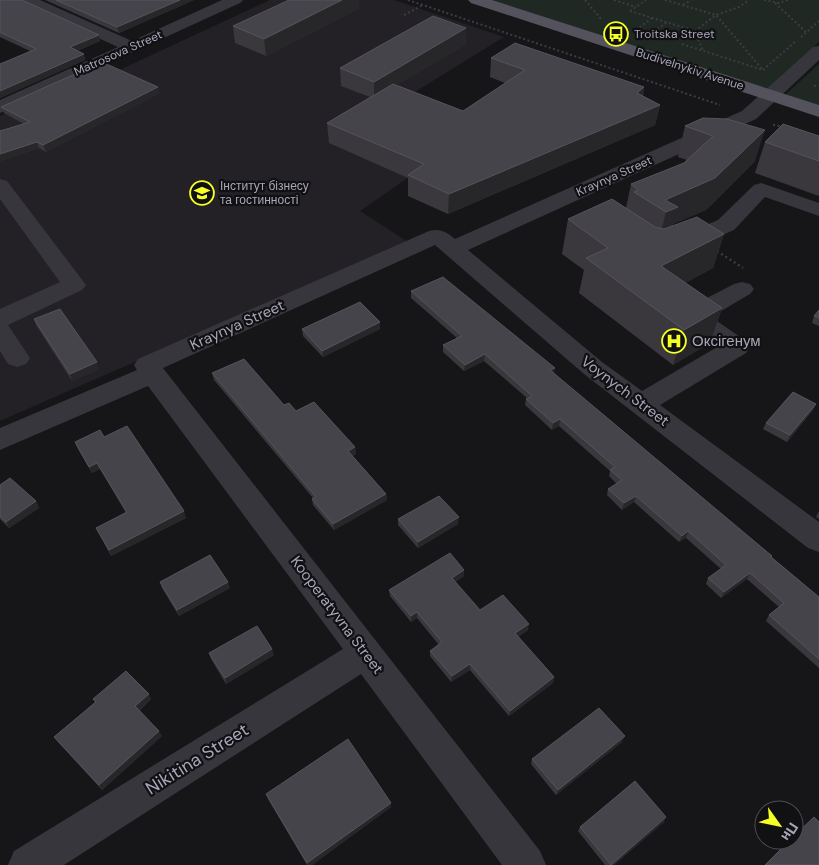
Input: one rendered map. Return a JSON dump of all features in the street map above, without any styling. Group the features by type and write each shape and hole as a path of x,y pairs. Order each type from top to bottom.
{"main road":[{"name":"Budivelnykiv Avenue","path":"476,0 819,111"}],"street":[{"path":"28,0 132,47"},
{"name":"Matrosova Street","path":"0,107 235,0"},
{"path":"770,96 819,52"},
{"name":"Kraynya Street","path":"0,440 150,369 444,243 568,196 749,115 770,96"},
{"path":"0,185 74,285 0,319"},
{"path":"664,252 726,225 761,189 819,210"},
{"path":"568,196 588,209"},
{"name":"Voynych Street","path":"444,243 593,368 819,539"},
{"path":"641,404 737,347 693,316 743,279"},
{"path":"0,331 17,358"},
{"name":"Kooperatyvna Street","path":"150,369 526,865"},
{"name":"Nikitina Street","path":"28,865 366,653"}],"path":[{"path":"408,0 721,106"},
{"path":"585,0 602,19"},
{"path":"614,0 636,6"},
{"path":"645,0 630,11 695,31 704,51"},
{"path":"665,0 716,15 763,70 819,21"},
{"path":"683,5 691,0"},
{"path":"695,31 716,15 740,7 749,0"},
{"path":"764,0 774,3 784,3 788,0"},
{"path":"774,3 806,32"},
{"path":"404,15 423,5"},
{"path":"636,30 652,18"},
{"path":"650,34 667,22"},
{"path":"774,124 792,130"},
{"path":"696,238 743,279"}],"shaded area":[{"name":"Інститут бізнесу та гостинності","path":"270,0 394,0 504,37 405,98 480,128 360,211 408,242 0,421 0,116 106,68 115,72"},
{"path":"490,0 819,0 819,42 767,89"},
{"path":"819,64 819,106 785,95"}],"building":[{"path":"0,0 22,0 99,35 70,47 84,54 0,91 0,64 36,49 0,32"},
{"path":"56,0 180,0 117,27"},
{"path":"289,0 342,0 264,39 233,26"},
{"path":"433,16 466,28 374,82 340,68"},
{"path":"515,43 644,87 637,93 660,105 449,194 408,175 424,164 327,123 393,84 463,111 525,70 491,58"},
{"path":"102,62 158,87 43,145 37,142 0,154 0,131 30,122 1,107"},
{"path":"703,118 727,119 765,130 715,178 665,200 678,207 666,212 634,192 638,190 631,184 684,163 713,136 685,126"},
{"path":"783,124 819,136 819,161 765,142"},
{"path":"612,199 655,227 664,229 697,217 724,234 661,266 722,308 684,330 586,258 608,248 568,219"},
{"path":"443,277 555,368 550,370 819,597 819,659 769,615 784,603 750,573 724,592 708,578 726,565 688,531 682,536 636,496 624,503 608,489 622,480 610,470 615,467 560,419 553,423 526,399 532,396 485,354 465,365 443,345 462,336 411,291"},
{"path":"360,302 380,322 322,351 302,329"},
{"path":"60,309 97,362 70,374 34,319"},
{"path":"819,310 819,318 814,316"},
{"path":"244,359 284,405 289,403 296,411 314,402 355,447 348,451 386,494 333,524 312,499 316,497 212,373"},
{"path":"793,392 816,404 790,435 766,423"},
{"path":"127,426 184,511 109,550 96,528 127,512 97,463 89,467 75,442 100,430 104,437"},
{"path":"10,478 36,501 6,522 0,516 0,485"},
{"path":"439,496 459,517 418,542 398,519"},
{"path":"450,553 464,570 452,578 480,610 503,595 529,624 515,633 554,677 510,711 470,664 452,676 430,651 442,642 417,612 411,616 389,590"},
{"path":"210,555 228,582 177,610 160,582"},
{"path":"257,626 272,649 225,678 209,653"},
{"path":"126,671 149,694 135,706 159,731 99,785 54,737 96,702 93,699"},
{"path":"599,708 625,736 558,790 532,759"},
{"path":"348,739 391,803 307,863 266,794"},
{"path":"635,781 666,817 611,865 580,827"},
{"path":"814,817 819,822 819,865 765,865 780,850 804,850 804,826"}],"place":[{"name":"Troitska Street","path":"616,34"},
{"name":"Інститут бізнесу та гостинності","path":"202,193"},
{"name":"Оксігенум","path":"674,341"}]}
